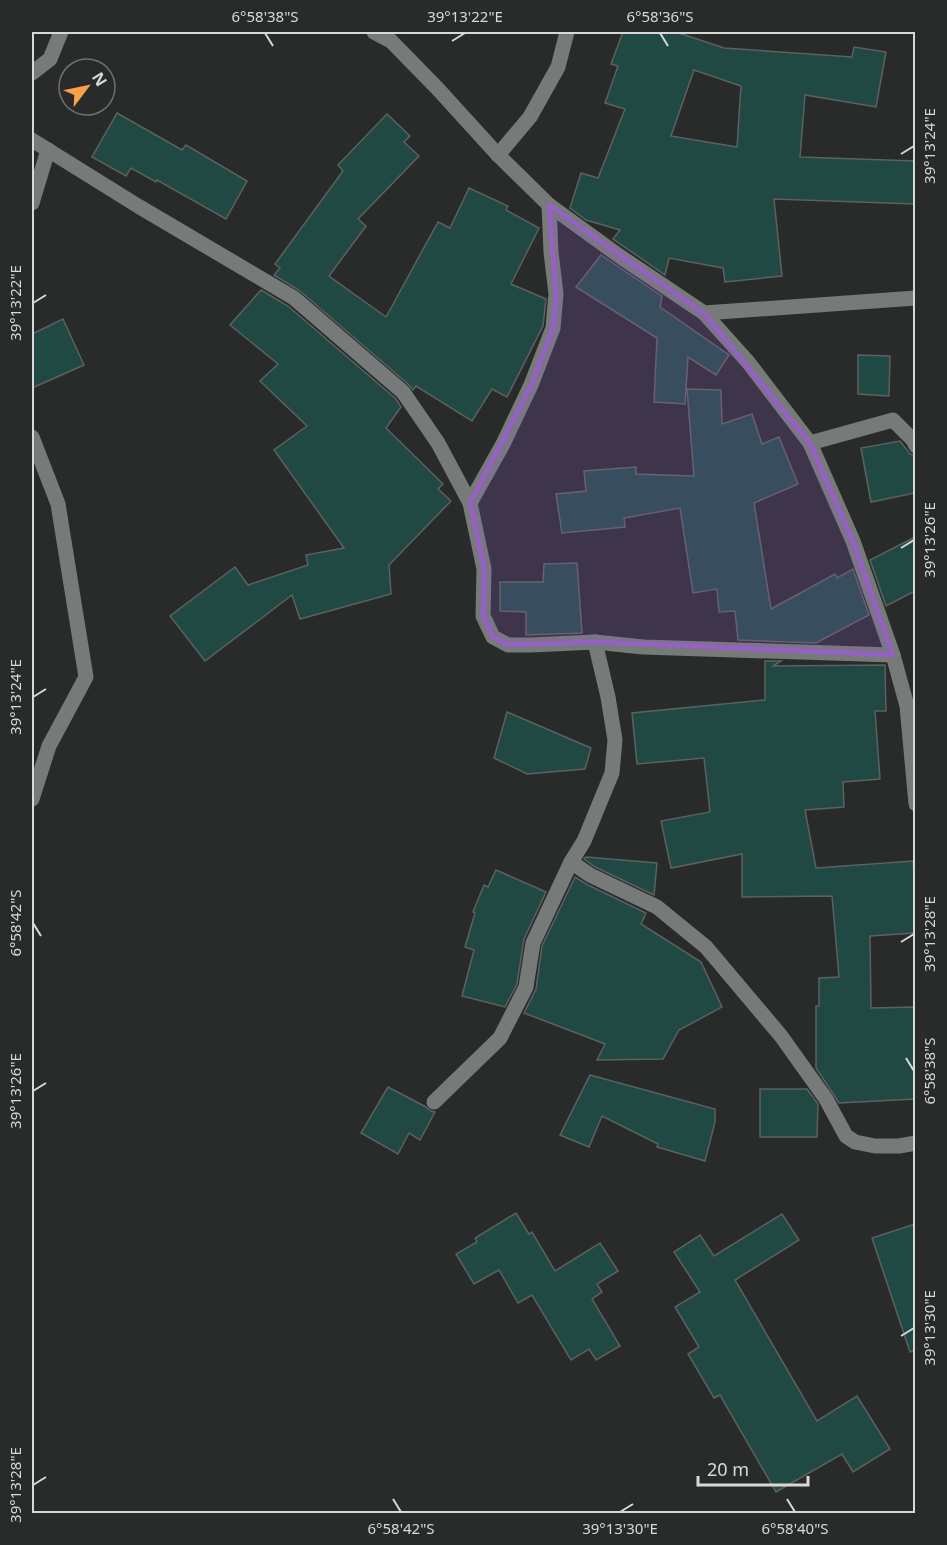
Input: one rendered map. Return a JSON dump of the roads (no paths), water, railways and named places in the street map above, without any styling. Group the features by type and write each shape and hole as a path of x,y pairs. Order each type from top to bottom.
{"street":[{"path":"32,73 50,59 61,32"},
{"path":"374,32 391,41 498,155 549,205 704,313 748,362 810,443 853,541 893,655 907,706 915,804"},
{"path":"498,155 536,107 558,67 567,32"},
{"path":"32,140 294,298 403,392 438,444 470,503 484,569 483,616 493,637 508,645 595,642 643,647 893,655"},
{"path":"32,203 48,150"},
{"path":"470,503 503,444 531,385 553,328 556,294 549,205"},
{"path":"704,313 915,298"},
{"path":"810,443 894,420 913,440 915,446"},
{"path":"32,437 58,504 86,677 49,746 32,799"},
{"path":"434,1102 500,1038 526,987 533,943 571,862 584,841 612,773 615,740 595,642"},
{"path":"571,862 590,875 657,907 706,947 781,1036 826,1099 846,1136 855,1142 875,1146 915,1143"}]}
